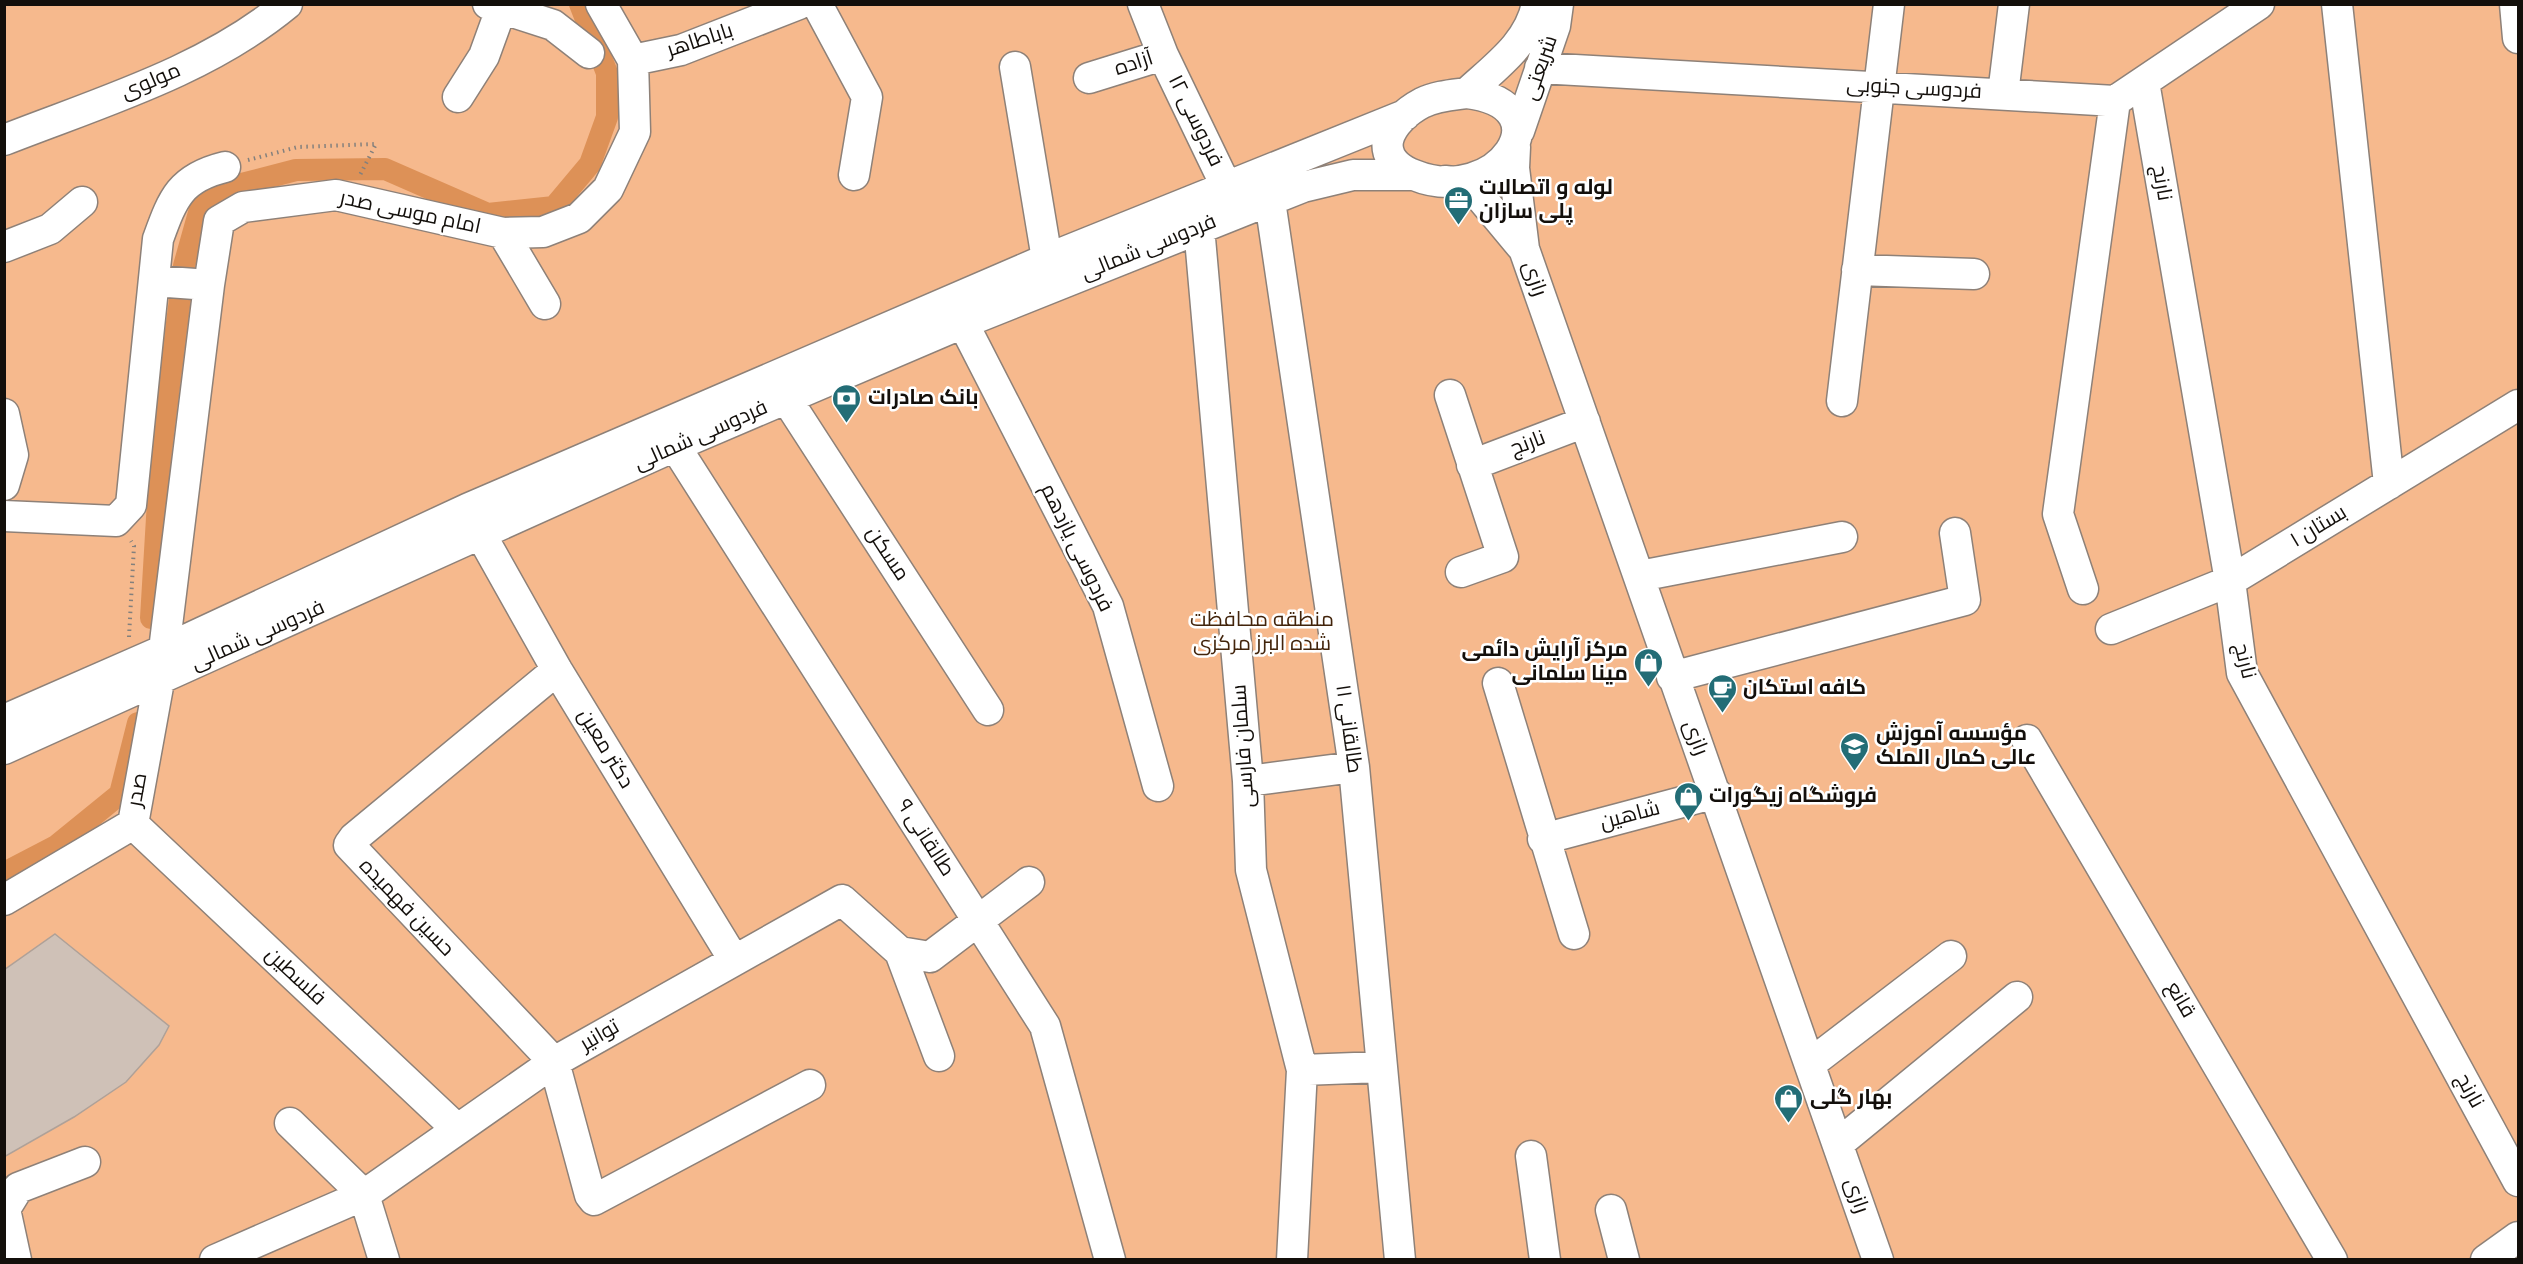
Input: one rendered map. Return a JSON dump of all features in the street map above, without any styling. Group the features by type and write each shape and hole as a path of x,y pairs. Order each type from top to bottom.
{"street":[{"name":"مولوی","path":"4,140 162,79 216,53 287,4"},
{"name":"امام موسی صدر","path":"164,650 208,285 219,221 243,207 336,195 503,233 543,232 579,218 608,189 635,132 633,60 601,4"},
{"name":"باباطاهر","path":"633,60 681,50 799,4"},
{"path":"817,4 867,98 854,174"},
{"name":"آزاده","path":"1089,78 1163,55 1143,4"},
{"name":"شریعتی","path":"1467,93 1512,51 1533,24 1537,4"},
{"name":"شریعتی","path":"1517,139 1555,26 1558,4"},
{"path":"1842,401 1877,87 1889,4"},
{"path":"2003,94 2014,4"},
{"path":"2083,589 2058,514 2115,101 2259,4"},
{"path":"2337,4 2389,484"},
{"path":"2515,4 2518,38"},
{"path":"458,97 484,56 495,7 553,25 589,53"},
{"name":"فردوسی ۱۲","path":"1163,55 1227,188"},
{"path":"1015,67 1047,259"},
{"name":"فردوسی جنوبی","path":"1540,68 2115,101"},
{"name":"نارنج","path":"2144,82 2230,581 2242,673 2518,1181"},
{"path":"1467,93 1481,95 1498,103 1510,114 1517,139 1515,177 1524,249 1496,213 1463,183 1422,178 1398,165 1388,154 1386,141 1393,126 1422,103 1440,97 1467,93"},
{"name":"فردوسی شمالی","path":"4,720 164,650 467,509 1047,259 1405,115"},
{"path":"1422,178 1472,178 1490,172 1504,162 1517,139"},
{"path":"4,516 116,521 131,505 158,239 172,200 199,173 225,166"},
{"name":"فردوسی شمالی","path":"4,749 159,681 675,446 963,323 1199,227 1303,187 1353,175 1422,178"},
{"name":"طالقانی ۱۱","path":"1270,201 1354,767 1400,1260"},
{"path":"4,247 50,230 82,202"},
{"name":"سلمان فارسی","path":"1199,227 1248,782 1251,870 1302,1070 1292,1260"},
{"path":"503,233 545,304"},
{"name":"رازی","path":"1524,249 1878,1260"},
{"path":"1857,270 1974,274"},
{"path":"154,281 208,285"},
{"name":"فردوسی یازدهم","path":"963,323 1108,606 1158,786"},
{"path":"1450,394 1503,557 1461,572"},
{"name":"مسکن","path":"786,398 988,710"},
{"name":"بستان ۱","path":"2111,629 2230,581 2518,405"},
{"path":"4,414 14,455 4,485"},
{"name":"نارنج","path":"1472,465 1585,422"},
{"name":"طالقانی ۹","path":"675,446 1045,1026 1110,1260"},
{"name":"دکتر معین","path":"467,509 479,536 509,583 557,670 734,960"},
{"path":"1672,677 1965,600 1955,533"},
{"path":"1640,576 1842,537"},
{"name":"حسین فهمیده","path":"554,1062 349,845 354,837 557,670"},
{"name":"صدر","path":"4,900 133,824 159,681"},
{"path":"1498,683 1574,934"},
{"name":"قانع","path":"2028,740 2332,1260"},
{"path":"1248,782 1354,767"},
{"name":"شاهین","path":"1544,839 1716,793"},
{"name":"فلسطین","path":"133,824 457,1129"},
{"path":"900,952 930,957 1029,882"},
{"name":"توانیر","path":"215,1260 364,1195 554,1062 842,900 900,952"},
{"path":"900,952 939,1056"},
{"path":"1810,1064 1951,956"},
{"path":"1838,1144 2017,997"},
{"path":"554,1062 590,1195 594,1200 810,1085"},
{"path":"1302,1070 1381,1068"},
{"path":"290,1123 364,1195 384,1260"},
{"path":"1531,1156 1545,1260"},
{"path":"16,1260 5,1209 18,1188 86,1162"},
{"path":"1611,1210 1624,1260"},
{"path":"2486,1260 2518,1237"}],"path":[{"path":"225,166 298,147 376,144 349,197"},
{"path":"116,521 134,546 128,664"}],"green space":[{"name":"منطقه محافظت شده البرز مرکزی","path":"5,5 2518,5 2518,1259 5,1260"}],"building":[{"path":"55,934 169,1026 159,1045 126,1082 74,1117 4,1157 4,970"}],"waterway":[{"path":"184,266 200,209 222,189 296,170 385,169 488,214 554,207 590,164 607,117 607,73 580,4"},
{"path":"151,618 161,451 180,299"},
{"path":"4,873 56,846 120,794 138,723"}],"place":[{"name":"لوله و اتصالات پلی سازان","path":"1458,226"},
{"name":"بانک صادرات","path":"847,424"},
{"name":"مرکز آرایش دائمی مینا سلمانی","path":"1649,688"},
{"name":"کافه استکان","path":"1722,714"},
{"name":"مؤسسه آموزش عالی کمال الملک","path":"1855,772"},
{"name":"فروشگاه زیگورات","path":"1688,822"},
{"name":"بهار گلی","path":"1789,1124"}]}
